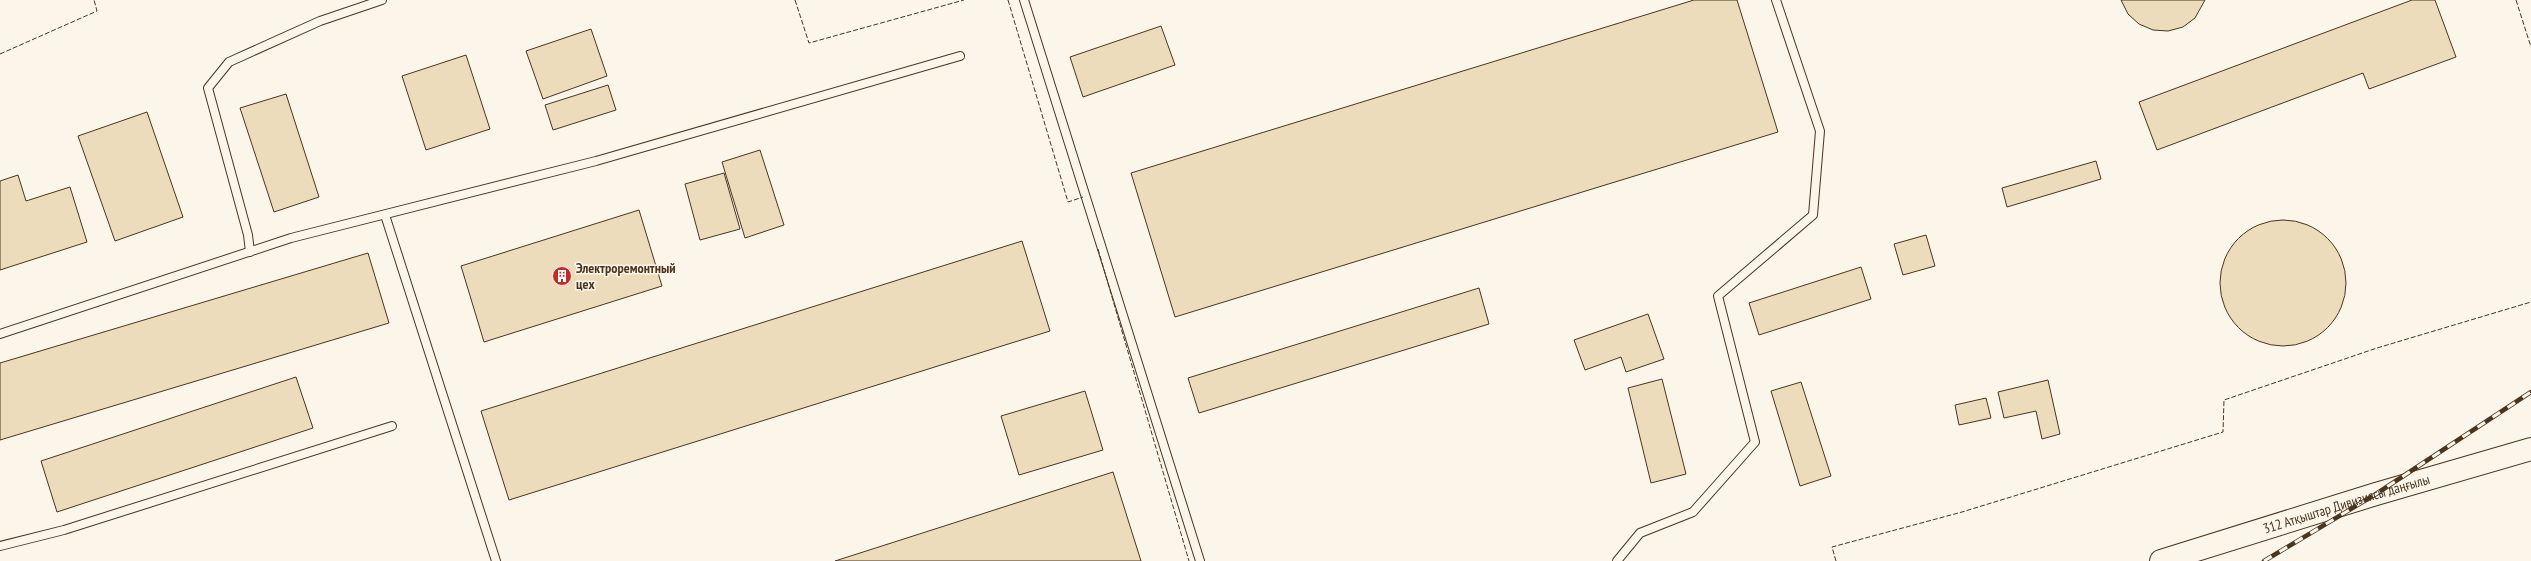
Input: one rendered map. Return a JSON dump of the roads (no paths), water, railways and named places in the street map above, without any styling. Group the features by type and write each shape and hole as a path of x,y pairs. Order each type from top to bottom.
{"highway":[{"name":"312 Атқыштар Дивизиясы даңғылы","path":"2162,561 2376,494 2531,449"}],"lane":[{"path":"250,252 248,235 208,88 229,62 320,21 382,0"},
{"path":"1024,0 1200,561"},
{"path":"1617,561 1640,533 1693,512 1755,442 1718,296 1813,215 1820,130 1776,0"},
{"path":"0,334 291,238 596,161 960,56"},
{"path":"385,215 496,561"},
{"path":"0,546 64,530 392,426"}],"railway":[{"path":"2264,561 2376,494 2531,392"}],"place":[{"name":"Электроремонтный цех","path":"562,276"}]}
